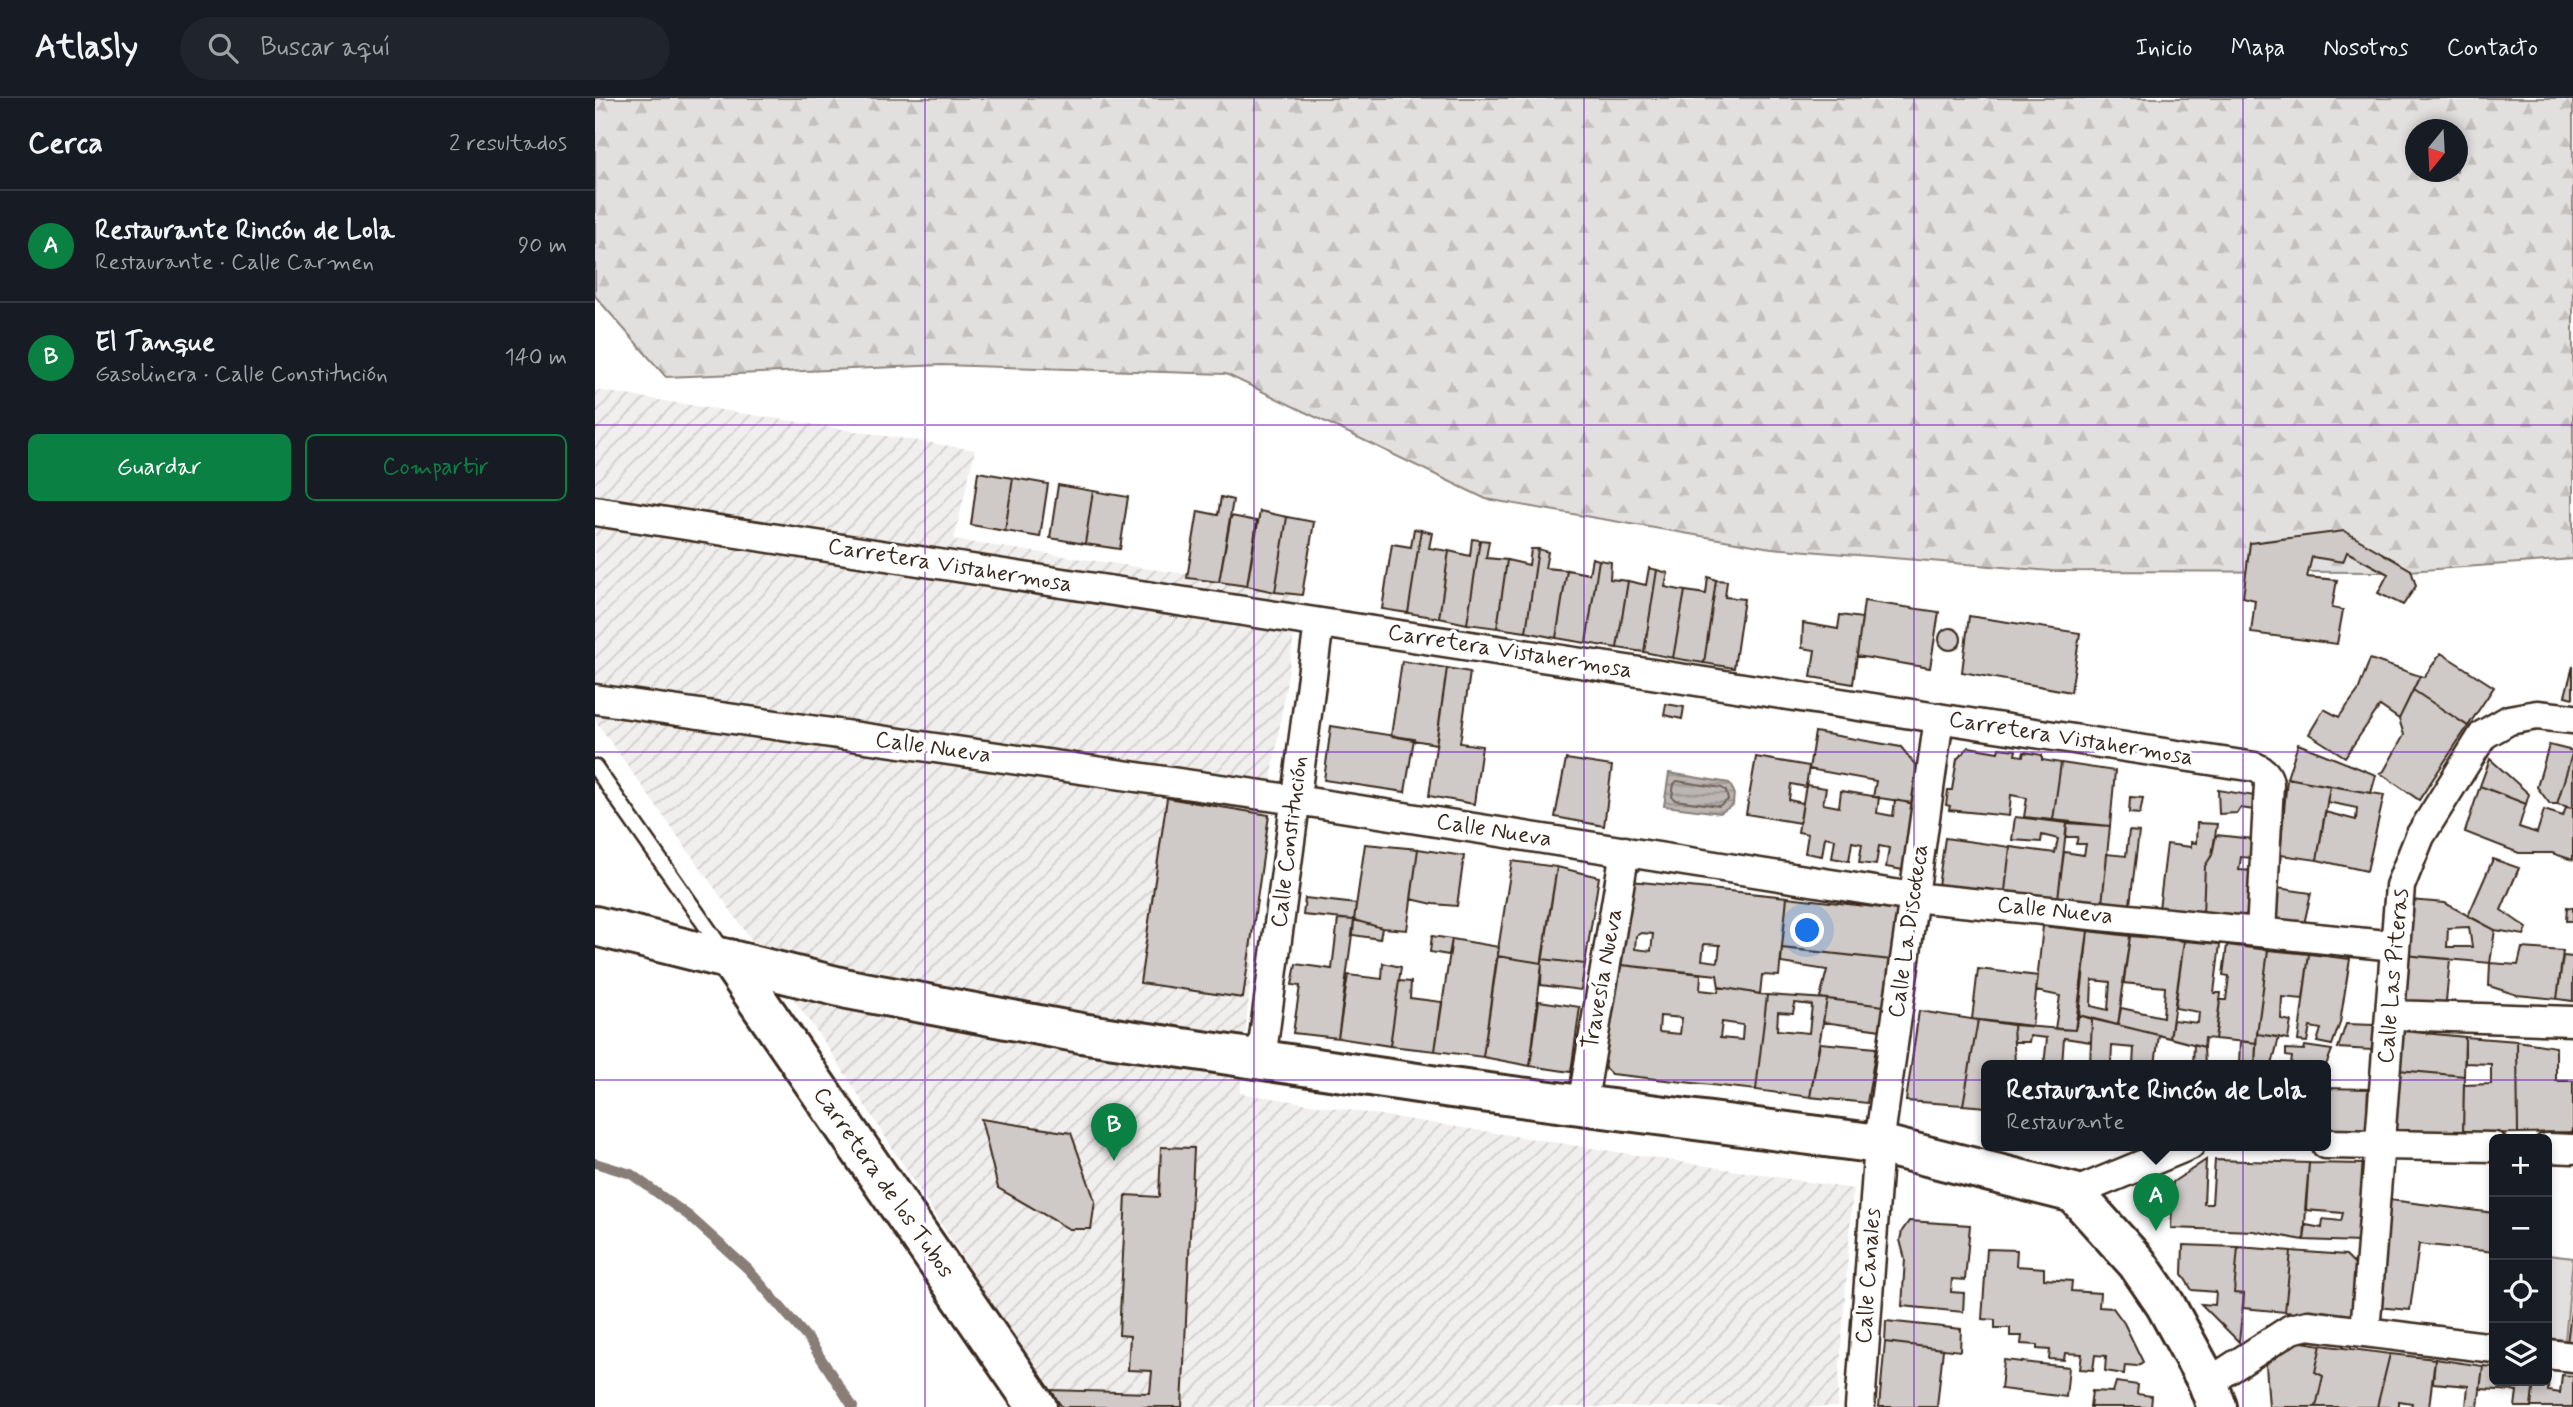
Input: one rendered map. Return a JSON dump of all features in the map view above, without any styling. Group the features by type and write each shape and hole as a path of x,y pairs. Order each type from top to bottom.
{"main road":[{"path":"595,926 848,989 1081,1033 1582,1106 1878,1144 2074,1193 2137,1263 2165,1304 2213,1395"},
{"name":"Carretera de los Tubos","path":"729,959 1037,1407"}],"street":[{"name":"Carretera Vistahermosa","path":"595,511 2263,770 2268,776 2269,784 2261,932"},
{"name":"Calle Constitución","path":"1261,1060 1319,623"},
{"name":"Calle Nueva","path":"595,699 1296,800 1913,897 2395,946"},
{"name":"Calle Las Piteras","path":"2365,1332 2400,886 2420,836 2483,735 2509,720 2537,715 2573,719"},
{"name":"Calle La Discoteca","path":"1878,1144 1939,718"},
{"name":"Travesía Nueva","path":"1582,1106 1625,851"},
{"path":"2390,1015 2573,1021"},
{"name":"Calle Canales","path":"1860,1407 1878,1144"},
{"path":"2331,1144 2489,1147"},
{"path":"2552,1148 2573,1149"},
{"path":"2074,1193 2175,1151"},
{"path":"2213,1395 2291,1329 2308,1325 2489,1347"},
{"path":"2552,1355 2573,1357"}],"lane":[{"path":"595,767 729,959"}],"shaded area":[{"path":"595,390 975,450 954,540 1301,591 1265,820 1240,1093 1853,1189 1837,1407 1058,1407 829,1049 595,720"}],"green space":[{"path":"595,98 2573,98 2573,559 2395,572 2051,571 1771,548 1486,499 1226,374 942,365 666,377 595,296"},
{"path":"2552,1256 2573,1258 2565,1340 2552,1339"}],"water":[{"path":"1669,773 1729,783 1734,792 1733,805 1720,813 1664,806"}],"building":[{"path":"978,472 1013,478 1005,531 971,525"},
{"path":"1013,478 1048,484 1040,537 1005,531"},
{"path":"1058,485 1093,491 1085,544 1050,538"},
{"path":"1093,491 1128,497 1120,549 1085,544"},
{"path":"1221,497 1233,500 1219,582 1187,578 1198,511 1218,515"},
{"path":"1260,511 1287,517 1275,592 1247,586"},
{"path":"1231,516 1257,521 1247,586 1219,582"},
{"path":"1287,517 1314,522 1302,595 1275,592"},
{"path":"1414,529 1421,530 1408,613 1382,609 1392,544 1411,547"},
{"path":"1421,530 1432,533 1429,548 1449,551 1439,618 1408,613"},
{"path":"2344,531 2411,570 2416,586 2403,605 2378,593 2388,574 2347,552 2343,562 2312,557 2307,577 2337,580 2332,608 2343,610 2337,644 2251,633 2255,600 2243,597 2250,543"},
{"path":"1472,539 1480,540 1467,624 1439,618 1449,551 1470,556"},
{"path":"1480,540 1489,541 1486,558 1507,560 1497,628 1467,624"},
{"path":"1531,549 1538,549 1526,632 1497,628 1507,560 1529,565"},
{"path":"1538,549 1548,552 1545,568 1567,570 1556,638 1526,632"},
{"path":"1592,558 1599,560 1586,643 1556,638 1567,570 1589,574"},
{"path":"1599,560 1611,562 1610,579 1628,581 1617,648 1586,643"},
{"path":"1649,568 1657,570 1644,652 1617,648 1628,581 1646,585"},
{"path":"1657,570 1668,573 1665,587 1685,591 1673,658 1644,652"},
{"path":"1708,577 1716,580 1704,663 1673,658 1685,591 1706,594"},
{"path":"1716,580 1727,581 1725,597 1744,599 1734,668 1704,663"},
{"path":"1864,601 1939,612 1930,668 1857,656"},
{"path":"1840,615 1862,618 1853,684 1811,677 1815,650 1802,648 1803,623 1838,629"},
{"path":"1969,616 2080,633 2071,692 1962,672"},
{"path":"1950,628 1958,631 1961,639 1958,647 1950,650 1942,647 1939,639 1942,631"},
{"path":"2441,653 2494,687 2468,726 2413,690 2420,676 2424,677"},
{"path":"2370,659 2420,676 2399,719 2380,706 2345,757 2309,734 2324,709 2339,717 2358,691"},
{"path":"1402,661 1447,668 1436,744 1391,736"},
{"path":"2573,666 2573,698 2565,696"},
{"path":"1447,668 1470,672 1460,743 1482,746 1474,804 1429,796"},
{"path":"2413,690 2468,726 2419,800 2380,773 2384,771 2404,735 2399,719"},
{"path":"1666,704 1684,707 1682,719 1664,715"},
{"path":"1331,726 1414,739 1405,792 1324,780"},
{"path":"1815,732 1901,747 1918,768 1912,803 1873,797 1876,781 1809,769"},
{"path":"2298,744 2376,775 2371,793 2287,778"},
{"path":"2549,745 2573,751 2557,804 2550,804 2537,787"},
{"path":"1969,747 1998,752 1999,748 2016,750 2015,755 2023,756 2024,752 2042,755 2042,760 2061,763 2053,820 2024,817 2027,798 2011,795 2009,816 1949,810 1950,806 1946,805 1948,790 1952,790 1957,759"},
{"path":"2573,751 2573,808 2557,804"},
{"path":"1756,757 1809,766 1806,787 1791,784 1789,800 1803,803 1800,823 1746,814"},
{"path":"1566,759 1612,766 1604,826 1555,817"},
{"path":"2490,759 2529,794 2526,804 2480,786"},
{"path":"2061,763 2115,771 2110,826 2053,820"},
{"path":"2287,778 2330,786 2317,860 2280,855"},
{"path":"1806,785 1826,788 1823,804 1839,807 1841,791 1879,797 1877,813 1893,816 1895,800 1914,804 1903,870 1886,867 1889,848 1879,846 1876,865 1859,863 1862,844 1852,842 1849,861 1832,858 1835,839 1825,837 1822,856 1805,853 1808,834 1798,832"},
{"path":"2330,786 2384,795 2367,871 2317,860 2325,812 2356,820 2357,808 2327,802"},
{"path":"2480,786 2526,804 2519,827 2537,833 2544,810 2563,816 2566,807 2573,808 2573,860 2552,853 2519,853 2465,832"},
{"path":"2218,790 2255,796 2255,810 2240,808 2237,813 2219,814"},
{"path":"2130,797 2143,798 2140,814 2129,813"},
{"path":"1167,798 1269,815 1243,998 1140,983"},
{"path":"2015,817 2067,823 2058,898 2005,891 2010,847 2055,853 2058,839 2042,835 2041,842 2012,840"},
{"path":"2067,823 2110,826 2102,904 2058,898 2064,852 2084,855 2086,844 2076,844 2078,837 2066,837"},
{"path":"2197,823 2217,824 2212,855 2205,866 2203,914 2159,909 2167,844 2191,847 2191,842 2196,843"},
{"path":"2129,831 2139,832 2130,904 2102,904 2107,854 2126,856"},
{"path":"2216,835 2253,839 2254,858 2241,857 2239,870 2254,871 2252,920 2203,914 2205,866 2212,855"},
{"path":"1945,838 2010,847 2005,891 1938,886"},
{"path":"1365,844 1418,849 1407,930 1382,928 1354,920"},
{"path":"1418,849 1464,856 1457,906 1411,899"},
{"path":"2493,859 2519,868 2501,910 2527,928 2524,935 2495,930 2468,916"},
{"path":"1512,861 1557,867 1542,963 1497,956"},
{"path":"1557,867 1599,877 1585,964 1542,959"},
{"path":"1631,881 1787,897 1779,976 1762,975 1760,994 1719,987 1717,975 1612,964","holes":["1641,933 1653,934 1651,951 1635,949 1636,936","1704,944 1720,945 1718,962 1702,960"]},
{"path":"2277,888 2311,893 2304,924 2273,919"},
{"path":"1787,897 1900,910 1891,960 1782,948"},
{"path":"1305,898 1356,904 1354,920 1303,915"},
{"path":"2410,900 2445,903 2495,930 2490,963 2404,955","holes":["2469,927 2472,947 2447,947 2448,928"]},
{"path":"2567,907 2573,908 2573,921 2566,921"},
{"path":"1338,919 1354,920 1338,1038 1293,1033 1300,986 1292,985 1296,964 1332,969"},
{"path":"1354,920 1382,928 1380,939 1353,935"},
{"path":"2043,926 2088,931 2075,1030 2055,1029 2060,996 2036,991"},
{"path":"2088,931 2130,936 2118,1025 2079,1015","holes":["2092,980 2110,982 2108,1010 2091,1006"]},
{"path":"1432,936 1452,939 1449,955 1430,952"},
{"path":"2130,936 2184,941 2170,1038 2118,1025 2121,1008 2163,1017 2165,987 2123,983"},
{"path":"1452,939 1499,947 1483,1057 1435,1051"},
{"path":"2184,941 2220,944 2214,993 2221,993 2215,1039 2205,1038 2204,1047 2170,1038 2173,1020 2198,1023 2199,1012 2175,1008"},
{"path":"2227,945 2268,950 2256,1043 2215,1039 2220,1000 2226,1000 2229,976 2223,975"},
{"path":"1782,948 1891,960 1884,1006 1820,998 1827,970 1781,963"},
{"path":"2522,948 2563,951 2557,999 2517,995 2489,986 2490,963 2518,965"},
{"path":"2268,950 2309,954 2303,999 2282,997 2281,1019 2291,1021 2288,1039 2257,1034"},
{"path":"2309,954 2350,959 2340,1023 2332,1045 2317,1042 2321,1029 2310,1027 2307,1042 2298,1041"},
{"path":"2404,955 2450,959 2446,1001 2478,1004 2399,1009"},
{"path":"1497,956 1542,963 1530,1066 1483,1057"},
{"path":"2563,956 2573,957 2573,1001 2557,999"},
{"path":"1542,959 1585,964 1581,990 1541,985"},
{"path":"1383,963 1401,967 1390,1046 1338,1038 1348,975 1382,979"},
{"path":"1612,964 1701,974 1700,990 1718,992 1719,987 1767,995 1756,1090 1611,1074 1603,1066","holes":["1660,1016 1682,1018 1680,1034 1659,1032","1722,1022 1743,1025 1742,1040 1720,1038"]},
{"path":"1978,969 2038,976 2032,1026 1972,1019"},
{"path":"1399,981 1411,982 1410,998 1442,1002 1435,1051 1390,1046"},
{"path":"1767,995 1827,999 1810,1097 1756,1090","holes":["1795,1003 1812,1005 1809,1033 1777,1030 1778,1012 1793,1013"]},
{"path":"1827,999 1884,1006 1881,1030 1823,1022"},
{"path":"1539,1001 1580,1007 1571,1072 1530,1066"},
{"path":"1919,1011 1978,1020 1963,1105 1906,1101"},
{"path":"2079,1015 2092,1019 2091,1042 2064,1038 2062,1060 2045,1060 2047,1038 2030,1036 2029,1042 2014,1042 2013,1025 2075,1030"},
{"path":"2092,1019 2159,1035 2156,1060 2133,1060 2134,1048 2112,1046 2111,1060 2090,1060"},
{"path":"1978,1020 2013,1025 2015,1060 1981,1060 1981,1107 1963,1105"},
{"path":"2346,1024 2374,1025 2372,1050 2338,1048"},
{"path":"2403,1031 2465,1037 2464,1076 2398,1070"},
{"path":"2257,1034 2279,1037 2273,1060 2255,1060"},
{"path":"2465,1037 2517,1041 2518,1133 2463,1134 2464,1085 2491,1084 2491,1064 2465,1063"},
{"path":"2240,1041 2256,1043 2255,1060 2239,1060"},
{"path":"2517,1041 2556,1047 2556,1081 2573,1081 2573,1132 2518,1133"},
{"path":"1820,1043 1876,1048 1867,1103 1810,1097"},
{"path":"2194,1044 2204,1047 2205,1060 2193,1060"},
{"path":"2305,1046 2332,1050 2328,1060 2292,1060 2292,1057 2286,1056 2286,1049 2304,1050"},
{"path":"2398,1070 2464,1076 2463,1134 2394,1134"},
{"path":"2331,1088 2368,1089 2366,1137 2331,1137"},
{"path":"981,1119 1071,1133 1095,1201 1091,1229 1069,1229 998,1188"},
{"path":"1161,1147 1194,1148 1182,1407 1062,1407 1050,1390 1150,1393 1152,1371 1128,1370 1130,1336 1119,1335 1126,1195 1159,1197"},
{"path":"2206,1160 2204,1204 2212,1204 2215,1160 2309,1163 2304,1240 2253,1231 2171,1228 2173,1182"},
{"path":"2309,1163 2363,1164 2359,1242 2304,1240 2306,1225 2322,1228 2323,1219 2341,1221 2343,1213 2305,1210"},
{"path":"2390,1200 2489,1212 2489,1251 2419,1244 2410,1310 2376,1307"},
{"path":"1909,1221 1970,1225 1965,1280 1952,1279 1951,1292 1964,1293 1963,1312 1902,1306 1905,1259 1900,1240"},
{"path":"2183,1245 2238,1247 2234,1293 2244,1294 2239,1342 2201,1304 2215,1305 2216,1292 2192,1290 2182,1274"},
{"path":"2238,1247 2291,1251 2285,1312 2243,1308 2244,1294 2234,1293"},
{"path":"1987,1249 2017,1250 2016,1266 2044,1268 2044,1279 2072,1281 2071,1291 2100,1293 2099,1307 2113,1308 2124,1323 2143,1362 2137,1366 2125,1365 2124,1374 2105,1371 2106,1356 2095,1355 2093,1370 2080,1369 2082,1354 2065,1353 2064,1360 2049,1359 2050,1350 2037,1349 2037,1345 2021,1344 2022,1336 2010,1336 2010,1328 1995,1328 1995,1320 1982,1319"},
{"path":"2291,1251 2346,1255 2360,1269 2357,1308 2346,1319 2285,1312"},
{"path":"2573,1297 2573,1344 2567,1343"},
{"path":"1886,1321 1961,1329 1960,1351 1885,1342"},
{"path":"2296,1341 2321,1345 2315,1372 2323,1376 2316,1407 2269,1407 2266,1365"},
{"path":"1885,1342 1943,1349 1937,1407 1879,1407"},
{"path":"2321,1345 2390,1354 2377,1407 2316,1407 2323,1376 2315,1372"},
{"path":"2390,1354 2435,1359 2429,1407 2411,1407 2412,1403 2399,1401 2399,1407 2377,1407"},
{"path":"2435,1359 2483,1366 2478,1407 2466,1407 2468,1386 2433,1383"},
{"path":"2004,1360 2069,1367 2066,1397 2001,1389"},
{"path":"2483,1366 2489,1367 2489,1386 2533,1386 2531,1407 2515,1407 2517,1391 2480,1389"},
{"path":"2562,1375 2573,1376 2573,1407 2531,1407 2533,1386 2548,1386 2548,1391 2560,1393"},
{"path":"2116,1382 2138,1385 2137,1394 2152,1396 2151,1407 2090,1407 2092,1391 2113,1392"}],"waterway":[{"path":"595,1163 631,1174 689,1216 748,1269 809,1340 853,1407"}],"place":[{"name":"El Tanque","path":"1114,1161"},
{"name":"Restaurante Rincón de Lola","path":"2156,1231"}]}
